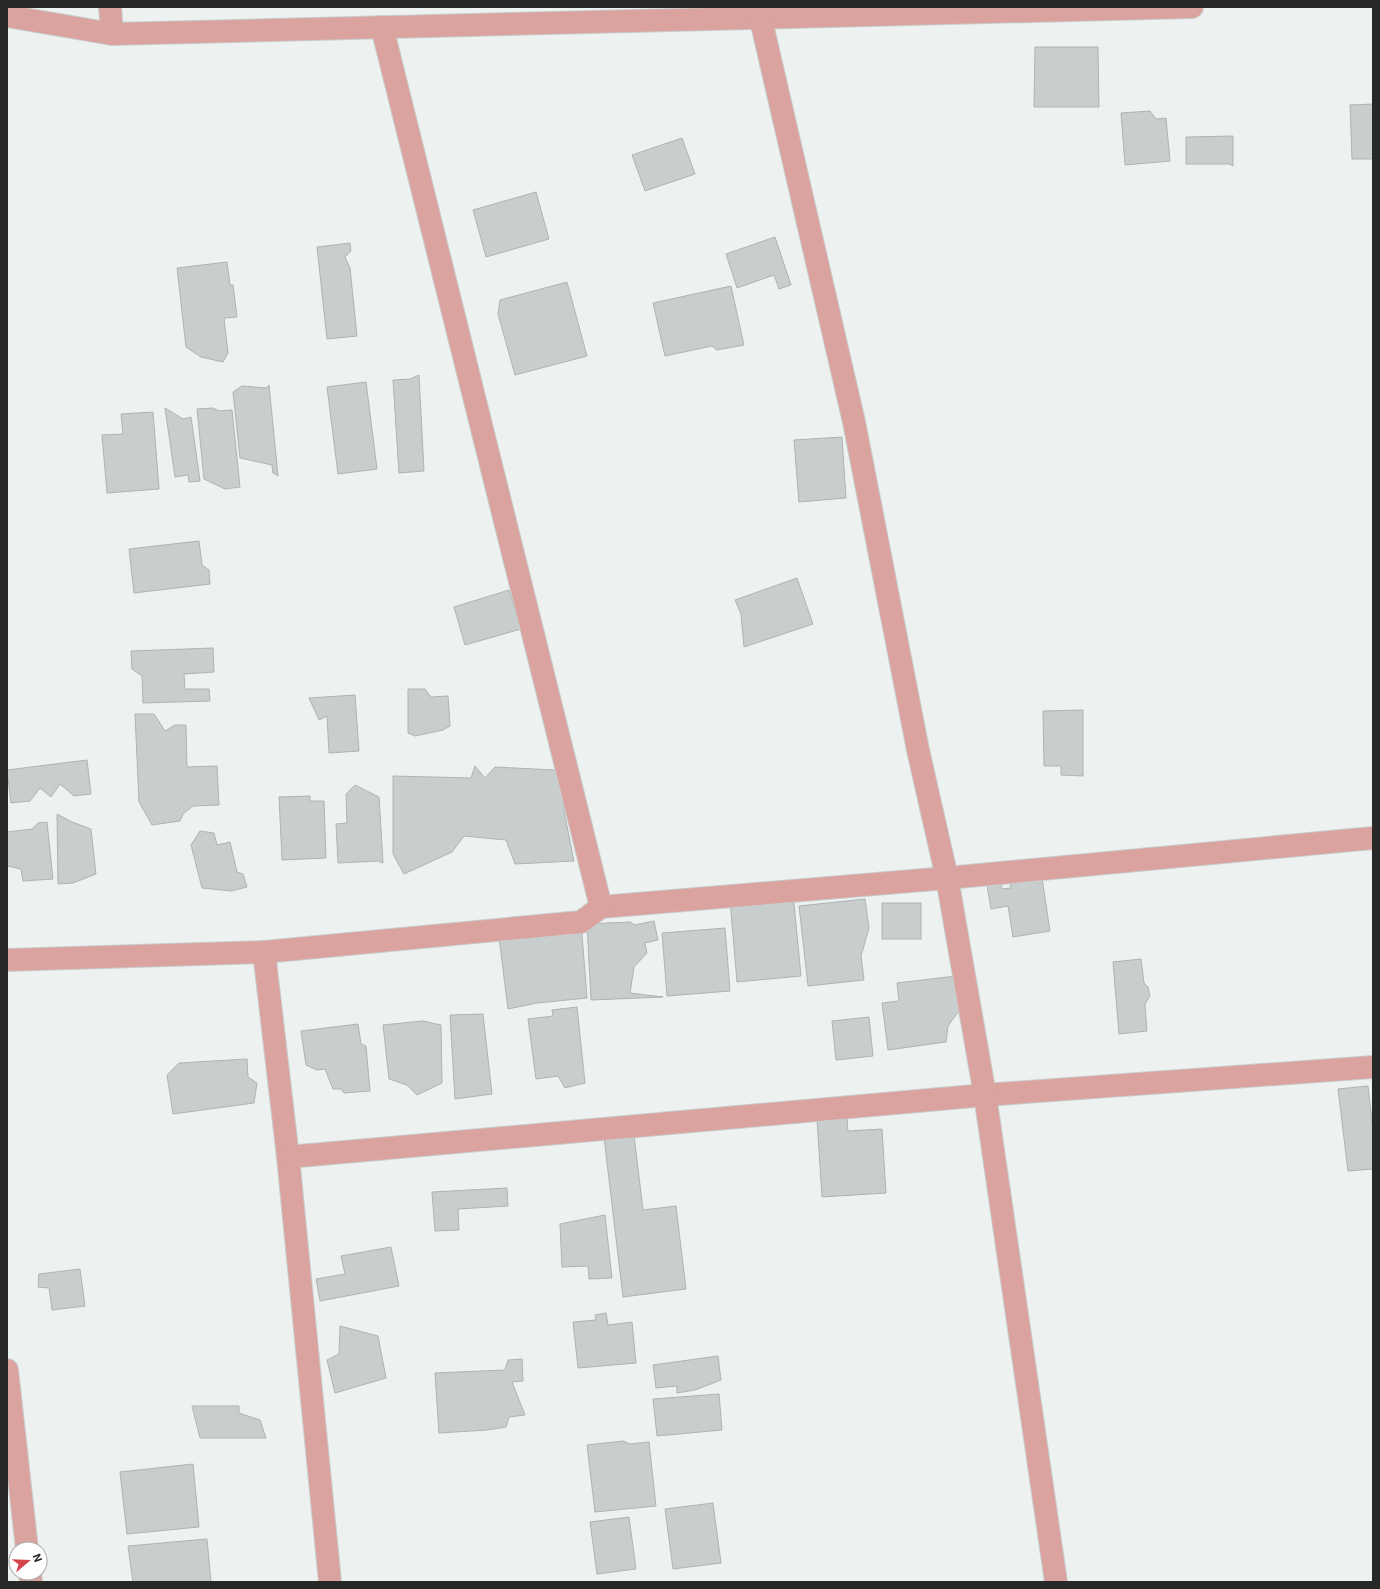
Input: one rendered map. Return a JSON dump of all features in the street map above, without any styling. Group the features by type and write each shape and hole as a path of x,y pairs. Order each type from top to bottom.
{"street":[{"path":"110,7 112,34"},
{"path":"7,16 112,34 382,27 759,12 1192,7"},
{"path":"759,12 854,422 918,750 947,878 985,1096 1056,1582"},
{"path":"382,27 601,907"},
{"path":"7,960 264,952 581,922 601,907 947,878 1373,838"},
{"path":"264,952 288,1157 330,1582"},
{"path":"288,1157 985,1096 1373,1067"},
{"path":"7,1370 26,1541"}],"building":[{"path":"1035,47 1098,47 1099,107 1034,107"},
{"path":"1373,104 1373,159 1352,159 1350,105"},
{"path":"1150,111 1156,119 1166,118 1170,161 1125,165 1121,113"},
{"path":"1233,136 1233,166 1229,164 1186,164 1186,137"},
{"path":"682,138 695,174 645,191 632,155"},
{"path":"536,192 549,239 486,257 473,210"},
{"path":"775,237 791,285 779,289 774,275 737,288 726,254"},
{"path":"350,243 351,251 345,257 350,268 357,336 327,339 317,247"},
{"path":"227,262 230,285 233,285 237,317 224,318 228,353 223,362 201,357 186,347 177,268"},
{"path":"567,282 587,356 515,375 498,314 500,300"},
{"path":"731,286 744,345 717,350 712,346 665,356 653,303"},
{"path":"419,375 424,471 399,473 393,380 410,379"},
{"path":"366,382 377,469 338,474 327,387"},
{"path":"269,385 278,476 273,473 272,465 240,458 233,392 242,386 267,388"},
{"path":"165,408 183,419 191,417 200,481 189,482 188,475 175,477"},
{"path":"213,408 219,411 232,410 240,487 225,489 204,479 197,409"},
{"path":"153,412 159,489 107,493 102,435 123,434 121,414"},
{"path":"842,437 846,498 799,502 794,440"},
{"path":"199,541 202,565 209,570 210,584 134,593 129,549"},
{"path":"797,578 813,624 744,647 741,614 735,600"},
{"path":"509,590 521,629 465,645 454,607"},
{"path":"213,648 214,672 184,674 185,689 209,689 210,701 143,703 142,676 132,669 131,651"},
{"path":"408,689 425,689 431,697 448,696 450,726 443,730 415,736 408,733"},
{"path":"355,695 359,751 329,753 327,716 319,720 309,698"},
{"path":"1083,710 1083,776 1061,775 1061,766 1044,766 1043,711"},
{"path":"135,714 154,714 165,731 175,725 186,725 187,767 217,766 219,805 193,806 183,814 180,821 152,825 139,802"},
{"path":"87,760 91,794 74,796 60,784 51,797 40,788 30,801 11,803 7,770"},
{"path":"475,766 485,778 495,767 554,770 560,778 565,816 574,861 515,864 506,840 464,836 452,852 404,874 393,854 393,776 471,778"},
{"path":"355,785 379,797 383,863 378,861 338,863 336,824 347,823 346,794"},
{"path":"310,796 310,801 324,801 326,858 282,860 279,797"},
{"path":"57,814 72,822 91,829 96,874 73,883 58,884"},
{"path":"47,822 53,879 23,881 21,869 7,866 7,832 32,829 38,823"},
{"path":"200,831 214,833 217,845 230,842 237,872 243,874 247,887 231,891 202,888 191,845"},
{"path":"1042,878 1050,931 1013,937 1008,906 991,909 987,885 1001,883 1002,889 1011,888 1010,884"},
{"path":"793,894 801,976 737,982 730,900"},
{"path":"865,899 869,928 861,956 864,980 808,986 799,906"},
{"path":"882,903 921,903 921,939 882,939"},
{"path":"654,921 658,940 645,943 647,953 634,967 630,993 663,997 591,1000 587,924 630,922 635,925"},
{"path":"497,922 581,922 587,998 537,1003 508,1009"},
{"path":"725,928 730,991 667,996 662,933"},
{"path":"1141,959 1144,983 1148,987 1150,996 1145,1004 1147,1031 1119,1034 1113,962"},
{"path":"956,976 961,1008 948,1026 946,1042 888,1050 882,1003 899,1001 897,983"},
{"path":"577,1007 585,1083 565,1088 558,1076 536,1079 528,1019 553,1016 552,1010"},
{"path":"483,1014 492,1094 455,1099 450,1015"},
{"path":"869,1017 873,1056 836,1060 832,1021"},
{"path":"423,1021 441,1025 442,1083 417,1095 407,1085 389,1079 383,1025"},
{"path":"358,1024 361,1044 366,1046 370,1091 344,1093 341,1089 333,1089 325,1069 317,1070 306,1065 301,1031"},
{"path":"247,1059 248,1077 257,1083 254,1103 173,1114 167,1075 179,1063"},
{"path":"1368,1086 1373,1130 1373,1169 1348,1171 1338,1089"},
{"path":"847,1119 848,1131 882,1129 886,1193 822,1197 817,1120"},
{"path":"633,1127 643,1210 676,1206 686,1289 623,1297 603,1129"},
{"path":"507,1188 508,1206 458,1209 459,1230 435,1231 432,1192"},
{"path":"605,1215 612,1278 589,1279 588,1266 562,1267 560,1224"},
{"path":"391,1247 399,1286 320,1301 316,1279 345,1274 341,1256"},
{"path":"80,1269 85,1306 52,1310 49,1288 38,1287 39,1274"},
{"path":"606,1313 608,1325 632,1322 636,1363 578,1368 573,1322 596,1320 595,1315"},
{"path":"340,1326 378,1336 386,1378 335,1393 327,1360 339,1354"},
{"path":"718,1356 721,1380 695,1390 677,1393 677,1386 656,1388 653,1365"},
{"path":"522,1359 523,1381 512,1382 525,1415 509,1417 506,1427 487,1430 439,1433 435,1373 505,1370 508,1360"},
{"path":"719,1394 722,1430 657,1436 653,1399"},
{"path":"192,1406 239,1406 239,1413 260,1420 266,1438 200,1438"},
{"path":"623,1441 630,1444 649,1442 656,1506 595,1512 587,1445"},
{"path":"193,1464 199,1527 127,1534 120,1472"},
{"path":"713,1503 721,1563 673,1569 665,1509"},
{"path":"629,1517 636,1569 597,1574 590,1522"},
{"path":"207,1539 211,1582 133,1582 128,1546"}]}
